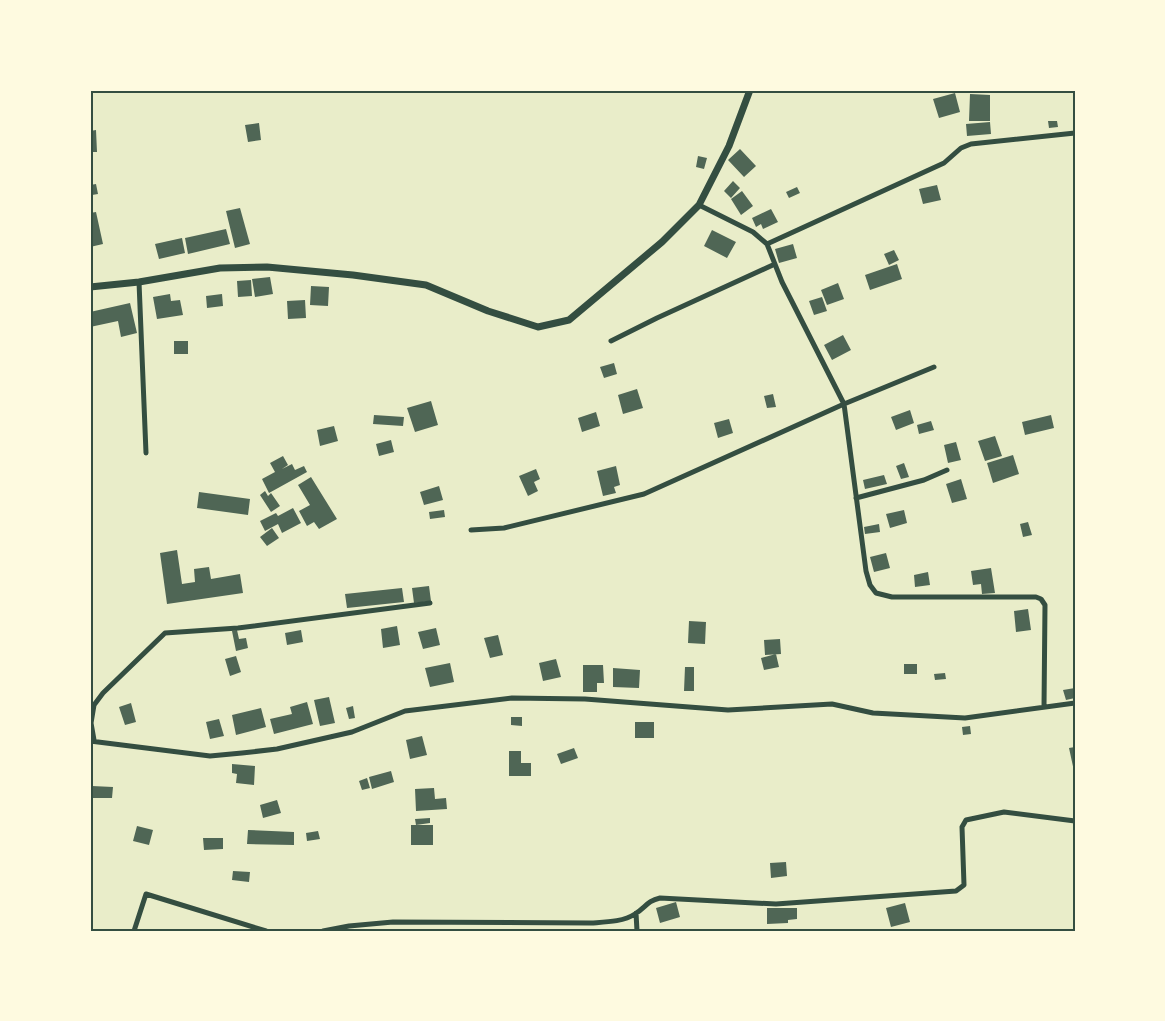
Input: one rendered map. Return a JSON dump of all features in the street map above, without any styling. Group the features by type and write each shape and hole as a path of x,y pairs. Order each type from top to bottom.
{"main road":[{"path":"90,287 139,282 220,268 267,267 426,285 488,311 538,327 569,320 662,242 699,205 729,146 750,90"}],"street":[{"path":"767,244 944,163 961,148 971,144 1075,133"},
{"path":"699,205 753,232 767,244 782,282 843,404 866,571 870,585 876,593 892,597 1036,597 1041,599 1044,605 1044,707"},
{"path":"611,342 657,318 775,264"},
{"path":"139,282 146,453"},
{"path":"471,530 504,528 644,494 843,404 934,367"},
{"path":"856,498 924,480 947,470"},
{"path":"430,603 238,628 165,633 103,693 94,705 91,723 92,741 210,756 242,753 277,749 352,732 405,711 512,698 585,699 728,710 832,704 873,713 965,718 1075,703"},
{"path":"323,931 393,922 591,923 620,920 636,913 649,901 660,898 776,904 956,891 964,885 962,827 966,820 1004,812 1075,821"},
{"path":"134,931 146,894 266,931"},
{"path":"636,913 637,931"}],"building":[{"path":"955,93 960,112 939,118 933,99"},
{"path":"970,94 990,95 990,121 969,121"},
{"path":"1048,121 1057,121 1058,127 1049,128"},
{"path":"990,122 991,134 967,136 966,124"},
{"path":"259,123 261,140 248,142 245,125"},
{"path":"96,130 97,152 90,152 90,131"},
{"path":"740,149 756,166 744,177 728,160"},
{"path":"698,156 707,158 704,169 696,167"},
{"path":"733,181 740,188 731,198 724,191"},
{"path":"96,184 98,194 92,195 90,185"},
{"path":"937,185 941,200 923,204 919,189"},
{"path":"797,187 800,193 789,198 786,192"},
{"path":"742,191 753,206 741,215 731,199"},
{"path":"240,208 250,244 235,248 226,211"},
{"path":"771,209 778,222 763,229 761,224 756,227 752,218"},
{"path":"96,212 103,244 90,247 90,213"},
{"path":"226,229 230,244 188,254 185,238"},
{"path":"712,230 736,242 727,258 704,246"},
{"path":"182,238 185,253 159,259 155,244"},
{"path":"793,244 797,258 779,263 775,249"},
{"path":"894,250 899,260 889,265 884,254"},
{"path":"897,264 902,279 870,290 865,275"},
{"path":"270,277 273,294 255,297 252,279"},
{"path":"251,280 252,296 238,297 237,281"},
{"path":"838,283 844,299 827,305 821,290"},
{"path":"311,286 329,287 328,306 310,305"},
{"path":"170,294 171,301 180,300 183,315 157,319 153,297"},
{"path":"222,294 223,306 207,308 206,296"},
{"path":"822,297 827,311 814,315 809,301"},
{"path":"305,300 306,318 288,319 287,301"},
{"path":"130,303 137,333 121,337 118,321 90,327 90,312"},
{"path":"843,335 851,350 832,360 824,345"},
{"path":"174,341 188,341 188,354 174,354"},
{"path":"614,363 617,374 604,378 600,367"},
{"path":"637,389 643,408 623,414 618,395"},
{"path":"773,394 776,407 767,408 764,396"},
{"path":"431,401 438,425 415,432 407,408"},
{"path":"910,410 914,423 896,430 891,417"},
{"path":"596,412 600,426 582,432 578,418"},
{"path":"374,415 404,417 403,426 373,424"},
{"path":"1051,415 1054,428 1025,435 1022,422"},
{"path":"729,419 733,433 718,438 714,423"},
{"path":"931,421 934,430 919,434 917,425"},
{"path":"334,426 338,441 320,446 317,430"},
{"path":"995,436 1002,456 985,461 978,441"},
{"path":"391,440 394,452 379,456 376,444"},
{"path":"956,442 961,460 948,463 944,445"},
{"path":"1013,455 1019,474 993,483 987,463"},
{"path":"283,456 288,465 282,469 292,464 295,470 304,466 307,472 269,493 262,479 275,472 270,463"},
{"path":"904,463 909,477 901,479 896,466"},
{"path":"616,466 620,485 614,487 616,493 603,496 597,471"},
{"path":"536,469 540,479 534,482 538,491 528,496 519,476"},
{"path":"884,475 887,484 865,489 863,480"},
{"path":"311,477 337,519 319,529 314,522 307,526 299,511 310,505 298,485"},
{"path":"961,479 967,499 952,503 946,484"},
{"path":"439,486 443,500 424,505 420,492"},
{"path":"265,491 268,496 271,493 280,506 271,512 260,495"},
{"path":"199,492 250,499 248,515 197,508"},
{"path":"293,508 301,523 282,533 278,524 265,531 260,521 276,513 278,516"},
{"path":"444,510 445,517 430,519 429,512"},
{"path":"904,510 907,523 890,528 886,514"},
{"path":"1028,522 1032,535 1023,537 1020,524"},
{"path":"879,524 880,532 865,534 864,527"},
{"path":"272,528 279,538 267,546 260,537"},
{"path":"177,550 182,584 195,582 194,569 209,567 211,579 240,574 243,593 167,604 160,553"},
{"path":"886,553 890,568 874,572 870,557"},
{"path":"991,568 995,593 982,594 981,584 973,585 971,571"},
{"path":"928,572 930,585 915,587 914,575"},
{"path":"429,586 431,601 414,603 412,588"},
{"path":"402,588 404,602 347,608 345,594"},
{"path":"1028,609 1031,630 1016,632 1014,611"},
{"path":"689,621 706,622 705,644 688,643"},
{"path":"397,626 400,645 383,648 381,629"},
{"path":"436,628 440,645 423,649 418,632"},
{"path":"237,630 239,639 246,638 248,648 236,651 232,631"},
{"path":"301,630 303,642 287,645 285,633"},
{"path":"498,635 503,655 490,658 484,638"},
{"path":"780,639 781,654 765,655 764,640"},
{"path":"776,654 779,667 764,670 761,658"},
{"path":"236,656 241,672 230,676 225,659"},
{"path":"556,659 561,677 543,681 539,663"},
{"path":"450,663 454,682 430,687 425,668"},
{"path":"904,664 917,664 917,674 904,674"},
{"path":"583,665 603,665 604,683 597,683 597,692 583,692"},
{"path":"685,667 694,667 694,691 684,691"},
{"path":"613,668 640,670 639,688 613,687"},
{"path":"945,673 946,679 935,680 934,674"},
{"path":"1075,688 1075,698 1066,700 1063,690"},
{"path":"329,697 335,723 320,726 314,700"},
{"path":"307,702 313,724 274,734 270,719 292,714 290,707"},
{"path":"131,703 136,722 125,725 119,707"},
{"path":"353,706 355,718 349,719 346,708"},
{"path":"261,708 266,727 236,735 232,715"},
{"path":"511,717 522,717 522,726 511,725"},
{"path":"219,719 224,736 210,739 206,722"},
{"path":"635,722 654,722 654,738 635,738"},
{"path":"970,726 971,734 963,735 962,727"},
{"path":"422,736 427,755 410,759 406,740"},
{"path":"1075,747 1075,771 1074,771 1069,748"},
{"path":"574,748 578,758 561,764 557,754"},
{"path":"509,751 521,751 521,763 531,763 531,776 509,776"},
{"path":"232,764 255,766 254,785 236,783 237,774 232,773"},
{"path":"391,771 394,782 372,789 369,777"},
{"path":"367,778 370,788 362,790 359,781"},
{"path":"92,786 113,787 112,798 92,798"},
{"path":"434,788 435,799 446,798 447,809 416,811 415,789"},
{"path":"277,800 281,813 263,818 260,805"},
{"path":"430,818 430,823 416,825 415,819"},
{"path":"411,825 433,825 433,845 411,845"},
{"path":"137,826 153,830 149,845 133,841"},
{"path":"248,830 294,832 294,845 247,844"},
{"path":"318,831 320,839 307,841 306,833"},
{"path":"203,838 223,838 223,849 204,850"},
{"path":"786,862 787,876 771,878 770,863"},
{"path":"233,871 250,872 249,882 232,880"},
{"path":"676,902 680,917 660,923 656,908"},
{"path":"905,903 910,922 891,927 886,908"},
{"path":"767,908 797,908 797,919 788,920 788,923 767,924"}]}
